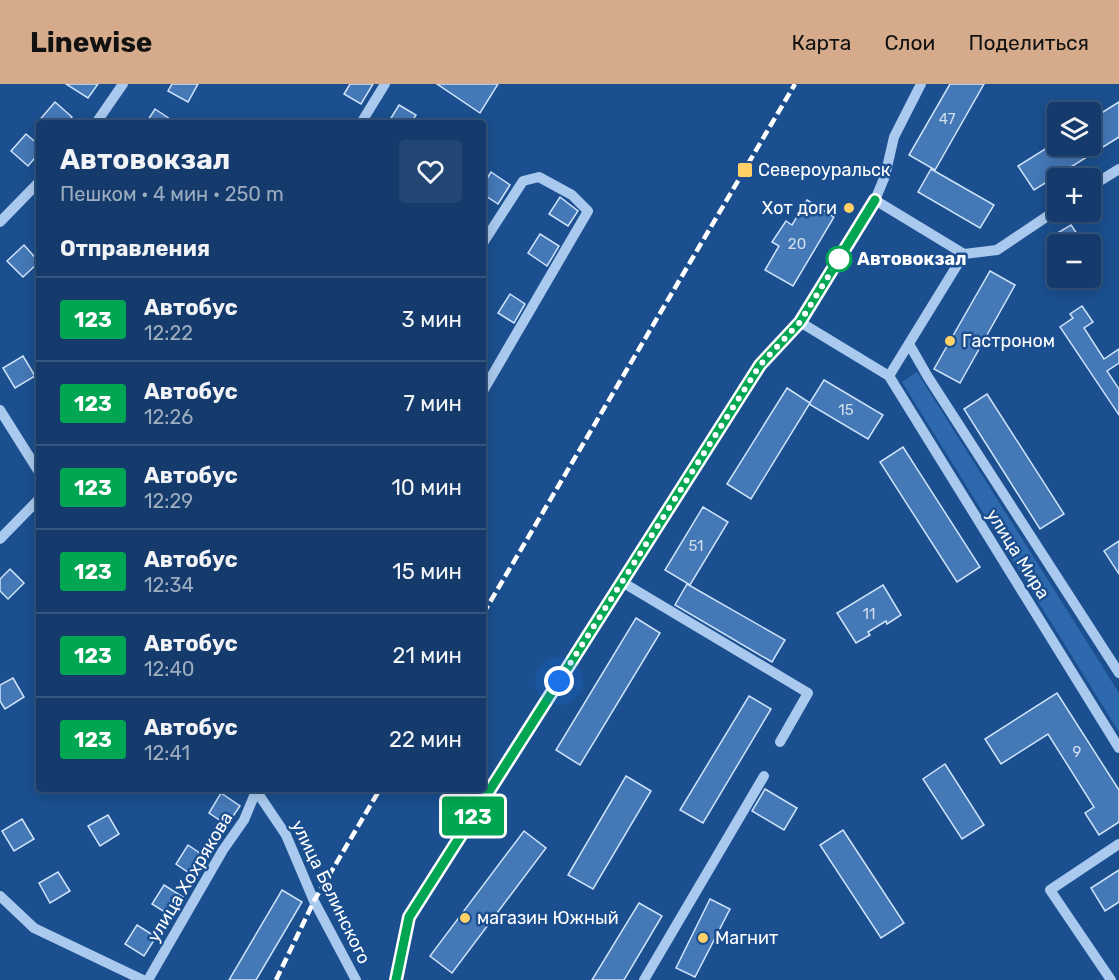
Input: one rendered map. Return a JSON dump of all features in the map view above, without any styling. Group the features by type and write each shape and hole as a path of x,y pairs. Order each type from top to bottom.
{"street":[{"path":"98,120 123,84"},
{"path":"364,120 385,84"},
{"path":"396,980 409,917 760,365 800,322 875,200 885,176 894,137 921,84"},
{"path":"1101,180 1119,168"},
{"path":"486,238 523,181 539,177 572,195 588,211 486,387"},
{"path":"0,222 36,185"},
{"path":"875,200 964,254 997,250 1047,216"},
{"path":"800,322 889,376 964,254"},
{"name":"улица Мира","path":"909,344 1119,673"},
{"name":"улица Мира","path":"889,376 1119,748"},
{"path":"0,410 36,467"},
{"path":"0,539 36,502"},
{"path":"622,582 808,693 780,742"},
{"path":"644,980 764,776"},
{"name":"улица Хохрякова","path":"148,980 223,850 244,820 255,792"},
{"name":"улица Белинского","path":"257,792 286,835 314,901 356,980"},
{"path":"1111,980 1050,890 1119,844"},
{"path":"0,896 34,928 143,980"}],"shaded area":[{"path":"917,372 1119,693 1119,732 902,382"}],"building":[{"path":"66,84 98,84 88,98"},
{"path":"172,84 198,84 188,102 168,91"},
{"path":"350,84 373,84 361,104 344,94"},
{"path":"437,84 498,84 480,113"},
{"path":"950,84 984,84 935,170 909,155"},
{"path":"55,102 72,117 70,120 40,120"},
{"path":"1119,102 1119,137 1101,148 1101,113"},
{"path":"399,105 416,115 413,120 390,120"},
{"path":"155,109 172,120 148,120"},
{"path":"26,134 36,142 36,157 28,166 11,151"},
{"path":"1047,148 1047,156 1089,156 1069,168 1047,168 1047,182 1034,190 1018,166"},
{"path":"931,169 994,205 980,228 918,192"},
{"path":"491,172 510,185 498,204 486,196 486,180"},
{"path":"560,197 578,211 568,226 549,214"},
{"name":"Автовокзал","path":"807,200 834,217 793,286 765,270 779,246 772,242 786,221 792,225"},
{"path":"1071,225 1077,234 1056,234"},
{"path":"540,234 559,246 547,266 528,253"},
{"path":"24,245 36,259 36,265 23,277 7,261"},
{"path":"990,271 1015,285 960,383 934,369"},
{"path":"510,294 525,304 514,323 498,313"},
{"path":"1082,306 1093,322 1084,328 1104,359 1119,349 1119,363 1107,371 1119,389 1119,415 1060,327 1073,318 1070,314"},
{"path":"23,356 35,376 15,388 3,368"},
{"path":"824,380 883,415 868,439 809,404"},
{"path":"787,388 810,403 751,499 727,484"},
{"path":"987,394 1064,514 1040,529 964,409"},
{"path":"903,447 980,567 957,582 880,462"},
{"path":"703,507 728,522 690,585 665,570"},
{"path":"1119,541 1119,574 1104,551"},
{"path":"10,569 24,583 8,599 0,591 0,579"},
{"path":"687,584 785,640 772,662 675,605"},
{"path":"883,585 901,615 868,632 870,635 856,643 837,613"},
{"path":"636,618 660,633 580,765 556,750"},
{"path":"13,678 24,697 5,709 0,701 0,685"},
{"path":"1057,693 1119,790 1119,822 1099,835 1085,813 1094,807 1048,734 1001,764 985,739"},
{"path":"749,696 771,709 703,823 680,810"},
{"path":"945,764 984,825 962,839 923,779"},
{"path":"626,776 651,791 593,889 568,875"},
{"path":"765,789 797,808 784,830 752,811"},
{"path":"221,793 240,806 227,825 209,813"},
{"path":"108,815 119,834 100,846 88,826"},
{"path":"22,819 34,839 14,851 2,831"},
{"path":"843,830 904,923 881,938 820,845"},
{"path":"524,831 546,848 452,973 430,956"},
{"path":"188,845 207,858 195,877 176,864"},
{"path":"1119,870 1119,902 1105,911 1091,888"},
{"path":"58,872 70,891 50,903 39,883"},
{"path":"164,885 183,897 171,916 152,904"},
{"path":"282,890 302,902 256,980 229,980"},
{"name":"Магнит","path":"710,899 730,909 695,977 676,968"},
{"path":"639,903 662,916 624,980 592,980"},
{"path":"137,925 156,937 144,956 125,944"}],"railway":[{"path":"486,609 795,84"},
{"path":"276,980 314,901 378,792"}],"bus line":[{"name":"123","path":"396,980 409,917 760,365 800,322 875,200"}],"place":[{"name":"Североуральск","path":"745,170"},
{"name":"Хот доги","path":"849,208"},
{"name":"Автовокзал","path":"839,259"},
{"name":"Гастроном","path":"950,341"},
{"name":"магазин Южный","path":"465,918"},
{"name":"Магнит","path":"703,938"}],"route":[{"path":"559,681 760,365 800,322 839,259"}]}
